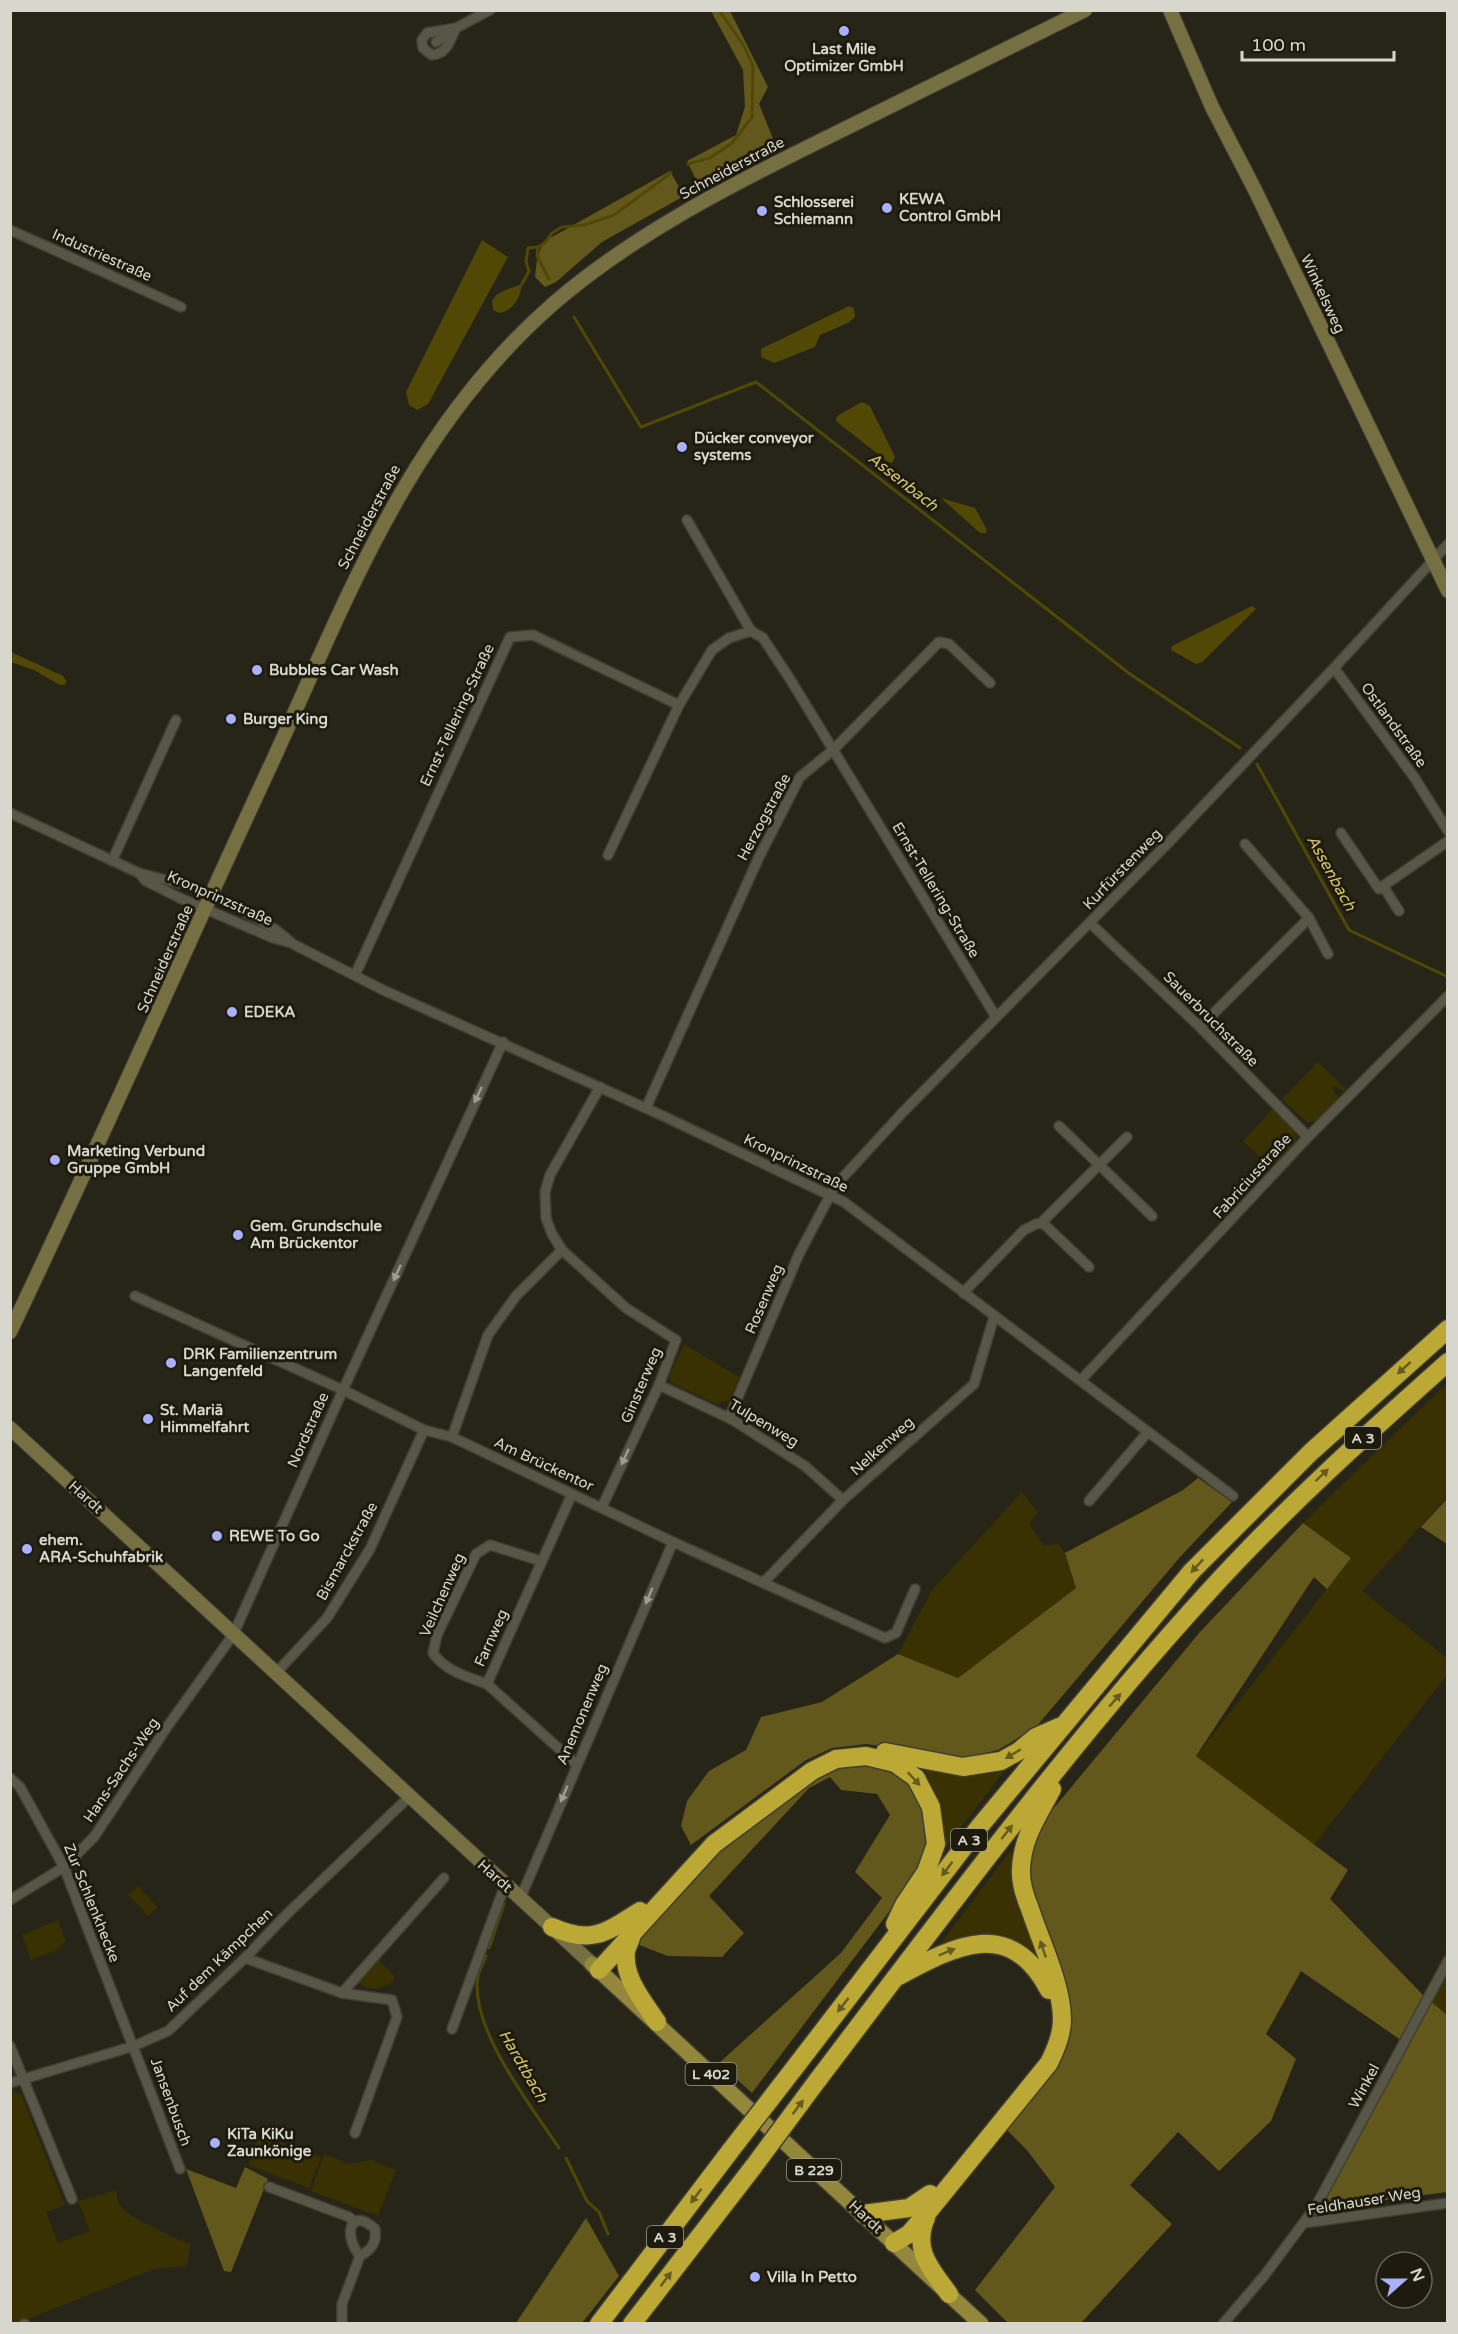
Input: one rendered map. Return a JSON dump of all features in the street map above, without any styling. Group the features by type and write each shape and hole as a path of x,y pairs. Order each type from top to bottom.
{"highway":[{"name":"A 3","path":"599,2324 980,1826 1192,1571 1262,1499 1448,1329"},
{"name":"A 3","path":"632,2324 962,1890 1077,1744 1211,1589 1281,1516 1327,1470 1448,1362"},
{"path":"596,1967 640,1911 705,1843 809,1765 834,1753 867,1748 963,1767 1001,1761 1019,1752 1036,1737 1063,1725"},
{"path":"894,2244 1049,2063 1058,2044 1062,2021 1060,1998 1024,1892 1020,1872 1028,1830 1077,1744"},
{"path":"596,1967 714,1844 812,1771 836,1759 866,1756 895,1763 916,1778 931,1806 936,1844 926,1872 904,1905 879,1959"},
{"path":"552,1927 571,1936 591,1935 615,1927 640,1911"},
{"path":"633,1931 626,1953 628,1971 635,1989 657,2022"},
{"path":"895,1978 959,1946 997,1945 1029,1961 1040,1972 1054,2000 1056,2022 1053,2042 1044,2058 929,2203 920,2230 921,2248 927,2264 949,2294"},
{"path":"863,2214 929,2203"}],"main road":[{"name":"Schneiderstraße","path":"10,1332 209,902 371,543 430,444 472,387 512,343 557,300 599,267 677,216 786,158 1085,10"},
{"name":"Winkelsweg","path":"1170,10 1212,107 1255,190 1448,591"},
{"name":"Hardt","path":"10,1428 505,1886 657,2022 981,2324"}],"street":[{"path":"436,42 456,28 490,10"},
{"name":"Industriestraße","path":"10,230 182,308"},
{"name":"Ernst-Tellering-Straße","path":"687,520 751,631 762,638 996,1017"},
{"name":"Kurfürstenweg","path":"831,1195 836,1186 896,1120 1090,923 1334,669 1448,544"},
{"path":"608,855 678,705 712,650 729,638 751,631"},
{"name":"Ernst-Tellering-Straße","path":"355,975 510,637 533,635 678,705"},
{"name":"Herzogstraße","path":"646,1108 759,857 800,777 833,750 939,642 949,644 990,683"},
{"name":"Ostlandstraße","path":"1334,669 1414,777 1448,831"},
{"path":"112,861 176,720"},
{"name":"Kronprinzstraße","path":"10,813 139,873 186,885 209,902 273,938 293,944 381,989 503,1042 831,1195 871,1222 1233,1496"},
{"path":"1341,834 1379,889 1448,841"},
{"path":"1245,844 1309,918 1328,954"},
{"name":"Kronprinzstraße","path":"139,873 146,880 209,902 233,905 276,930 293,944"},
{"path":"1383,886 1400,911"},
{"path":"1200,1027 1309,918"},
{"name":"Sauerbruchstraße","path":"1090,923 1200,1027 1308,1137"},
{"name":"Fabriciusstraße","path":"1082,1380 1308,1137 1448,996"},
{"name":"Nordstraße","path":"233,1635 503,1042"},
{"path":"452,1437 488,1335 516,1296 562,1250 546,1218 546,1192 550,1175 600,1088"},
{"path":"1059,1126 1152,1216"},
{"path":"963,1293 1024,1230 1041,1223 1127,1137"},
{"name":"Rosenweg","path":"729,1418 799,1254 831,1195"},
{"path":"1041,1223 1089,1267"},
{"name":"Ginsterweg","path":"562,1250 626,1308 676,1340 659,1385 602,1507"},
{"name":"Am Brückentor","path":"135,1296 343,1390 424,1430 452,1437 673,1542 889,1638 896,1633 915,1589"},
{"name":"Nelkenweg","path":"764,1582 843,1500 974,1384 994,1317"},
{"name":"Tulpenweg","path":"659,1385 729,1418 805,1466 843,1500"},
{"name":"Bismarckstraße","path":"276,1673 327,1618 363,1558 424,1430"},
{"path":"1089,1501 1147,1433"},
{"name":"Farnweg","path":"572,1494 487,1684 576,1764"},
{"name":"Anemonenweg","path":"520,1899 673,1542"},
{"name":"Veilchenweg","path":"487,1684 439,1662 433,1653 437,1635 476,1554 490,1545 541,1561"},
{"name":"Hans-Sachs-Weg","path":"10,1900 64,1867 94,1837 131,1780 233,1635"},
{"name":"Zur Schlenkhecke","path":"10,1778 20,1787 64,1867 134,2046"},
{"name":"Auf dem Kämpchen","path":"10,2083 134,2046 168,2031 410,1796"},
{"path":"342,1993 444,1878"},
{"path":"452,2029 505,1886"},
{"path":"245,1958 342,1993 392,2000 397,2017 355,2133"},
{"name":"Winkel","path":"1304,2223 1316,2206 1448,1961"},
{"path":"10,2046 72,2199"},
{"name":"Jansenbusch","path":"134,2046 180,2169"},
{"path":"269,2187 349,2217 355,2222"},
{"name":"Feldhauser Weg","path":"1223,2324 1264,2276 1304,2223 1448,2203"},
{"path":"342,2324 342,2304 360,2256 369,2251 376,2237 375,2229 362,2221 355,2222 351,2226 349,2234 351,2243 360,2256"}],"shaded area":[{"path":"711,11 730,11 768,87 759,104 776,146 699,186 687,161 736,135 745,107 743,70"},
{"path":"670,171 684,196 602,242 556,282 545,287 535,277 537,259 543,242"},
{"path":"482,240 508,257 428,404 417,410 409,405 406,392"},
{"path":"522,284 518,299 509,309 499,313 493,310 492,301 496,295"},
{"path":"849,306 854,308 855,317 848,323 820,335 815,347 774,363 761,357 761,349"},
{"path":"862,402 870,406 895,457 892,463 836,421 837,416"},
{"path":"941,498 975,508 987,530 986,533 980,533"},
{"path":"1252,606 1256,609 1202,662 1196,664 1171,650 1172,646"},
{"path":"11,652 63,676 67,682 60,685 34,670 11,662"},
{"path":"1318,1062 1346,1089 1343,1092 1335,1085 1332,1088 1339,1098 1319,1120 1308,1123 1282,1099"},
{"path":"1273,1109 1297,1137 1295,1143 1271,1168 1243,1141"},
{"path":"684,1344 739,1377 730,1400 717,1404 670,1382 669,1376"},
{"path":"1447,1383 1447,1497 1362,1591 1447,1658 1447,1675 1314,1845 1196,1756 1351,1558 1303,1523"},
{"path":"1198,1478 1232,1502 1180,1557 1036,1727 998,1750 964,1758 866,1744 832,1748 806,1760 691,1845 681,1826 687,1801 709,1771 746,1750 761,1717 822,1702 898,1654 958,1678 1076,1588 1065,1553 1183,1490"},
{"path":"1022,1492 1038,1513 1029,1524 1044,1546 1059,1544 1065,1553 1076,1588 958,1678 898,1654 932,1590"},
{"path":"1447,1499 1447,1544 1421,1527"},
{"path":"1303,1523 1351,1558 1327,1589 1314,1577 1196,1756 1348,1870 1330,1899 1423,1995 1447,2015 1447,2192 1318,2209 1408,2045 1301,1971 1266,2034 1296,2059 1271,2121 1219,2171 1178,2132 1130,2185 1172,2224 1081,2323 1008,2323 975,2290 1055,2187 1026,2149 1004,2127 1060,2049 1070,2006 1027,1876 1034,1832 1200,1632"},
{"path":"867,1763 893,1770 911,1783 925,1810 929,1845 919,1872 752,2093 719,2063 841,1953 882,1898 855,1872 890,1815 877,1794 841,1790 830,1777 809,1788 709,1896 744,1933 722,1957 668,1956 634,1943 717,1851 816,1776 839,1765"},
{"path":"911,1764 1010,1764 941,1853"},
{"path":"1010,1851 1016,1863 1045,1964 1013,1942 937,1948"},
{"path":"138,1886 158,1907 148,1916 128,1895"},
{"path":"58,1920 66,1942 61,1944 62,1948 31,1960 22,1935"},
{"path":"1447,1949 1447,2015 1423,1995"},
{"path":"377,1959 395,1976 393,1982 379,1988 366,1988 357,1982"},
{"path":"10,2090 21,2094 65,2205 46,2212 58,2243 90,2231 78,2201 116,2190 119,2204 128,2213 191,2244 187,2266 154,2269 18,2323 11,2323"},
{"path":"260,2134 321,2158 309,2188 248,2165"},
{"path":"324,2154 350,2164 371,2160 396,2170 378,2216 311,2191"},
{"path":"245,2167 268,2179 231,2272 224,2271 186,2169 236,2188"},
{"path":"586,2218 619,2276 582,2323 516,2323"}],"waterway":[{"name":"Assenbach","path":"688,164 710,158 732,143 752,117 753,66 744,46 719,10"},
{"name":"Assenbach","path":"549,279 537,256 538,247 545,243 552,233 562,227 584,225 614,215 671,173"},
{"path":"522,284 529,271 526,262 528,248 538,247"},
{"name":"Assenbach","path":"574,317 641,427 756,382 1130,674 1240,748"},
{"name":"Assenbach","path":"1257,764 1349,930 1448,977"},
{"name":"Hardtbach","path":"489,1948 504,1904"},
{"name":"Hardtbach","path":"486,1956 477,1983 485,2025 520,2091 559,2148"},
{"name":"Hardtbach","path":"566,2158 587,2201 599,2212 608,2234"}],"place":[{"name":"Last Mile Optimizer GmbH","path":"844,31"},
{"name":"KEWA Control GmbH","path":"887,208"},
{"name":"Schlosserei Schiemann","path":"762,211"},
{"name":"Dücker conveyor systems","path":"682,447"},
{"name":"Bubbles Car Wash","path":"257,670"},
{"name":"Burger King","path":"231,719"},
{"name":"EDEKA","path":"232,1012"},
{"name":"Marketing Verbund Gruppe GmbH","path":"55,1160"},
{"name":"Gem. Grundschule Am Brückentor","path":"238,1235"},
{"name":"DRK Familienzentrum Langenfeld","path":"171,1363"},
{"name":"St. Mariä Himmelfahrt","path":"148,1419"},
{"name":"REWE To Go","path":"217,1536"},
{"name":"ehem. ARA-Schuhfabrik","path":"27,1549"},
{"name":"KiTa KiKu Zaunkönige","path":"215,2143"},
{"name":"Villa In Petto","path":"755,2277"}]}
